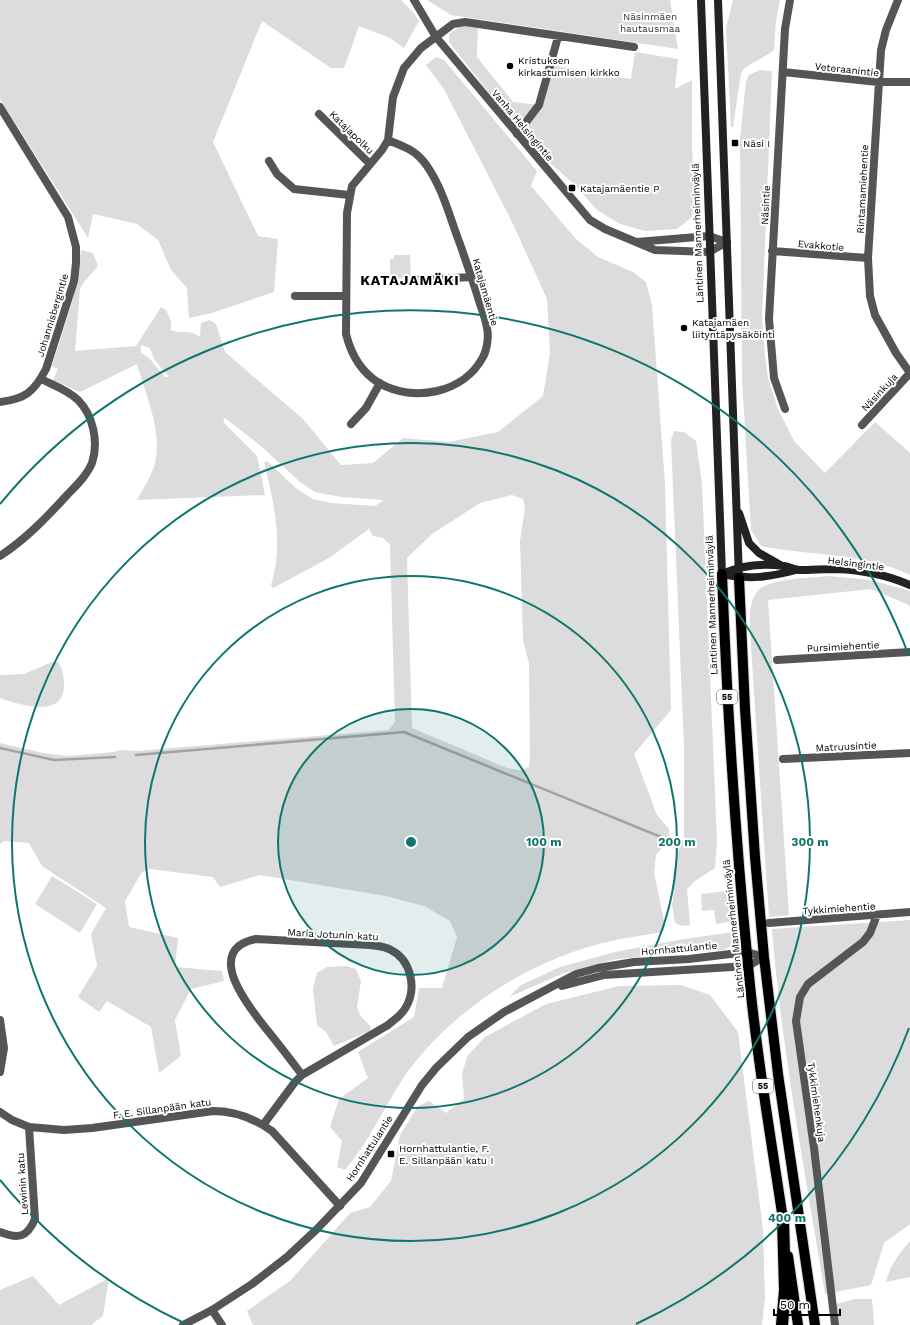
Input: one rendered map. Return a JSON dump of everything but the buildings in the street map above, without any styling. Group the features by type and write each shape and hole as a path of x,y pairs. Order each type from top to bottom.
{"highway":[{"path":"782,1325 785,1290 783,1219"}],"main road":[{"name":"Läntinen Mannerheiminväylä","path":"701,0 709,252 730,746 748,966 764,1096 798,1325"},
{"path":"718,0 738,578"},
{"name":"Helsingintie","path":"736,503 749,543 759,553 783,566 798,570"},
{"name":"Helsingintie","path":"722,574 738,567 783,566"},
{"name":"Helsingintie","path":"722,574 738,578 768,577 798,570 838,569 871,573 897,579 910,585"},
{"name":"55","path":"738,578 748,756 764,957 778,1074 815,1325"}],"street":[{"name":"Vanha Helsingintie","path":"414,0 436,37 590,220 655,250 709,252"},
{"name":"Näsintie","path":"785,409 776,383 772,360 769,319 785,29 790,0"},
{"name":"Rintamamiehentie","path":"898,0 886,30 881,50 868,258 870,296 875,315 896,353 910,373"},
{"name":"Katajamäentie","path":"388,140 415,152 437,181 472,277 487,328 487,340 484,356 473,372 460,382 443,390 422,393 403,391 380,383 366,372 355,359 346,334 347,213 349,195 352,186 382,150 388,140 393,97 398,80 410,60 436,37 453,24 465,22 558,37 634,47"},
{"path":"517,134 539,105 558,37"},
{"name":"Veteraanintie","path":"783,72 878,82 910,82"},
{"name":"Johannisbergintie","path":"0,107 68,217 76,246 74,281 46,369 41,379 26,395 11,401 0,402"},
{"name":"Katajapolku","path":"319,114 370,164"},
{"path":"269,162 277,174 294,189 349,195"},
{"path":"635,242 709,236 727,242"},
{"path":"709,252 727,242"},
{"name":"Evakkotie","path":"772,251 868,258"},
{"path":"414,280 472,277"},
{"path":"295,296 346,296"},
{"name":"Näsinkuja","path":"862,425 910,373"},
{"path":"0,556 29,535 47,518 85,476 92,463 95,438 93,425 86,410 77,398 41,379"},
{"path":"351,424 366,408 380,383"},
{"name":"Pursimiehentie","path":"777,660 910,652"},
{"name":"Matruusintie","path":"783,759 910,753"},
{"name":"Tykkimiehentie","path":"769,923 910,912"},
{"name":"Tykkimiehenkuja","path":"835,1325 814,1148 796,1020 800,997 808,984 863,942 870,933 877,915"},
{"name":"Maria Jotunin katu","path":"263,1125 295,1082 302,1075 388,1025 400,1015 410,998 411,980 405,962 398,955 383,946 370,944 256,939 240,944 234,950 232,958 233,974 243,999 302,1075"},
{"name":"Hornhattulantie","path":"182,1325 212,1310 236,1295 287,1257 340,1206 361,1183 422,1085 436,1068 474,1033 524,1000 576,974 598,968 634,962 747,952 764,957"},
{"name":"Hornhattulantie","path":"546,990 604,975 748,966 764,957"},
{"path":"0,1020 2,1048 0,1072"},
{"name":"F. E. Sillanpään katu","path":"0,1112 12,1120 29,1127 64,1130 92,1128 214,1111 233,1113 263,1125 272,1131 340,1206"},
{"name":"Lewinin katu","path":"0,1232 16,1237 30,1230 35,1219 29,1127"},
{"path":"212,1310 222,1325"}],"green space":[{"path":"0,0 401,0 413,12 419,21 404,48 390,38 359,26 344,68 331,68 262,21 213,142 258,236 278,239 274,292 212,313 189,318 187,288 171,270 158,240 137,224 93,214 88,238 0,99"},
{"name":"Näsinmäen hautausmaa","path":"427,0 670,0 678,49 451,15"},
{"path":"733,0 780,0 776,21 774,50 752,63 741,73 733,127 731,127 726,28"},
{"path":"465,22 478,24 477,57 513,102 539,105 551,65 631,79 635,52 678,59 675,89 692,80 694,195 692,217 677,229 645,231 620,224 597,210 575,185 531,146 449,42 449,34"},
{"path":"436,57 444,60 537,171 531,186 575,238 598,257 633,272 646,282 652,305 665,484 671,710 634,754 657,815 669,829 669,839 656,855 654,873 665,925 663,932 612,941 554,959 526,972 499,988 474,1006 428,1047 409,1070 371,1134 345,1170 337,1167 342,1141 330,1127 339,1099 368,1078 358,1052 414,1017 419,988 442,988 457,937 450,921 424,906 386,896 260,875 220,887 213,877 150,869 142,872 125,901 129,927 178,938 175,967 222,971 224,981 191,989 175,1020 181,1056 159,1073 151,1027 107,1001 99,1012 78,997 97,966 91,934 106,908 42,866 29,843 4,841 0,844 0,743 43,753 69,756 121,750 137,751 389,730 395,722 390,545 383,538 373,536 369,529 329,558 273,588 271,585 277,555 276,524 264,462 267,461 297,489 313,499 331,503 375,506 384,500 341,497 315,492 300,482 262,447 225,418 223,422 257,456 265,495 137,500 155,464 157,446 154,422 137,364 80,392 53,380 58,369 52,366 73,299 81,250 93,253 98,266 80,289 75,351 136,346 161,307 166,310 171,321 171,330 188,332 200,337 201,323 210,320 216,324 225,352 303,419 341,465 373,463 403,438 449,442 498,432 543,396 550,353 547,299 512,222 444,89 426,65","holes":["141,345 150,348 154,359 169,377 165,377 149,358 141,353","512,495 523,499 525,507 520,541 523,640 529,663 530,757 529,767 520,770 507,768 412,728 407,558 432,534 480,503"]},
{"path":"760,70 772,71 762,318 768,378 778,409 794,441 825,473 875,422 910,453 910,575 874,562 856,558 761,546 751,530 742,379 740,139 746,81 749,75"},
{"path":"394,255 410,255 411,278 390,279 390,259 394,259"},
{"path":"674,431 684,432 696,441 702,483 717,841 715,868 695,881 687,889 690,925 682,926 675,923 672,906 674,891 673,874 677,854 684,837 684,747 671,440"},
{"path":"829,576 870,580 910,591 910,608 909,605 871,589 768,600 789,915 769,917 751,647 751,604 757,592 762,587 770,584 780,581"},
{"path":"52,662 58,662 64,680 62,696 56,703 49,706 39,707 18,704 0,698 0,675 24,674"},
{"path":"52,876 97,904 80,933 35,904"},
{"path":"726,891 730,895 732,920 716,924 714,910 702,911 701,894"},
{"path":"910,920 910,1224 884,1243 871,1285 825,1294 788,1066 776,975 772,929"},
{"path":"733,932 732,943 724,950 617,959 564,973 509,997 521,985 560,967 615,952 678,940"},
{"path":"346,966 356,969 361,981 357,1007 360,1015 371,1027 370,1031 334,1046 326,1032 317,1025 313,989 317,973 327,967"},
{"path":"681,985 710,995 738,1032 763,1230 765,1297 762,1325 253,1325 247,1311 291,1280 350,1213 370,1207 391,1181 400,1135 418,1106 429,1101 446,1113 464,1099 462,1073 468,1055 485,1037 546,1004 619,986"},
{"path":"910,1241 910,1277 886,1282 892,1265"},
{"path":"33,1276 59,1305 109,1278 103,1316 91,1325 0,1325 0,1290"},
{"path":"855,1299 872,1299 874,1325 838,1325 836,1304"}],"waterway":[{"path":"136,755 404,732 661,837"},
{"path":"0,748 54,760 115,757"}],"place":[{"name":"Kristuksen kirkastumisen kirkko","path":"510,66"},
{"name":"Näsi I","path":"735,143"},
{"name":"Katajamäentie P","path":"572,188"},
{"name":"Katajamäen liityntäpysäköinti","path":"684,328"},
{"name":"Hornhattulantie, F. E. Sillanpään katu I","path":"391,1154"}],"district":[{"name":"KATAJAMÄKI","path":"410,280"}]}
